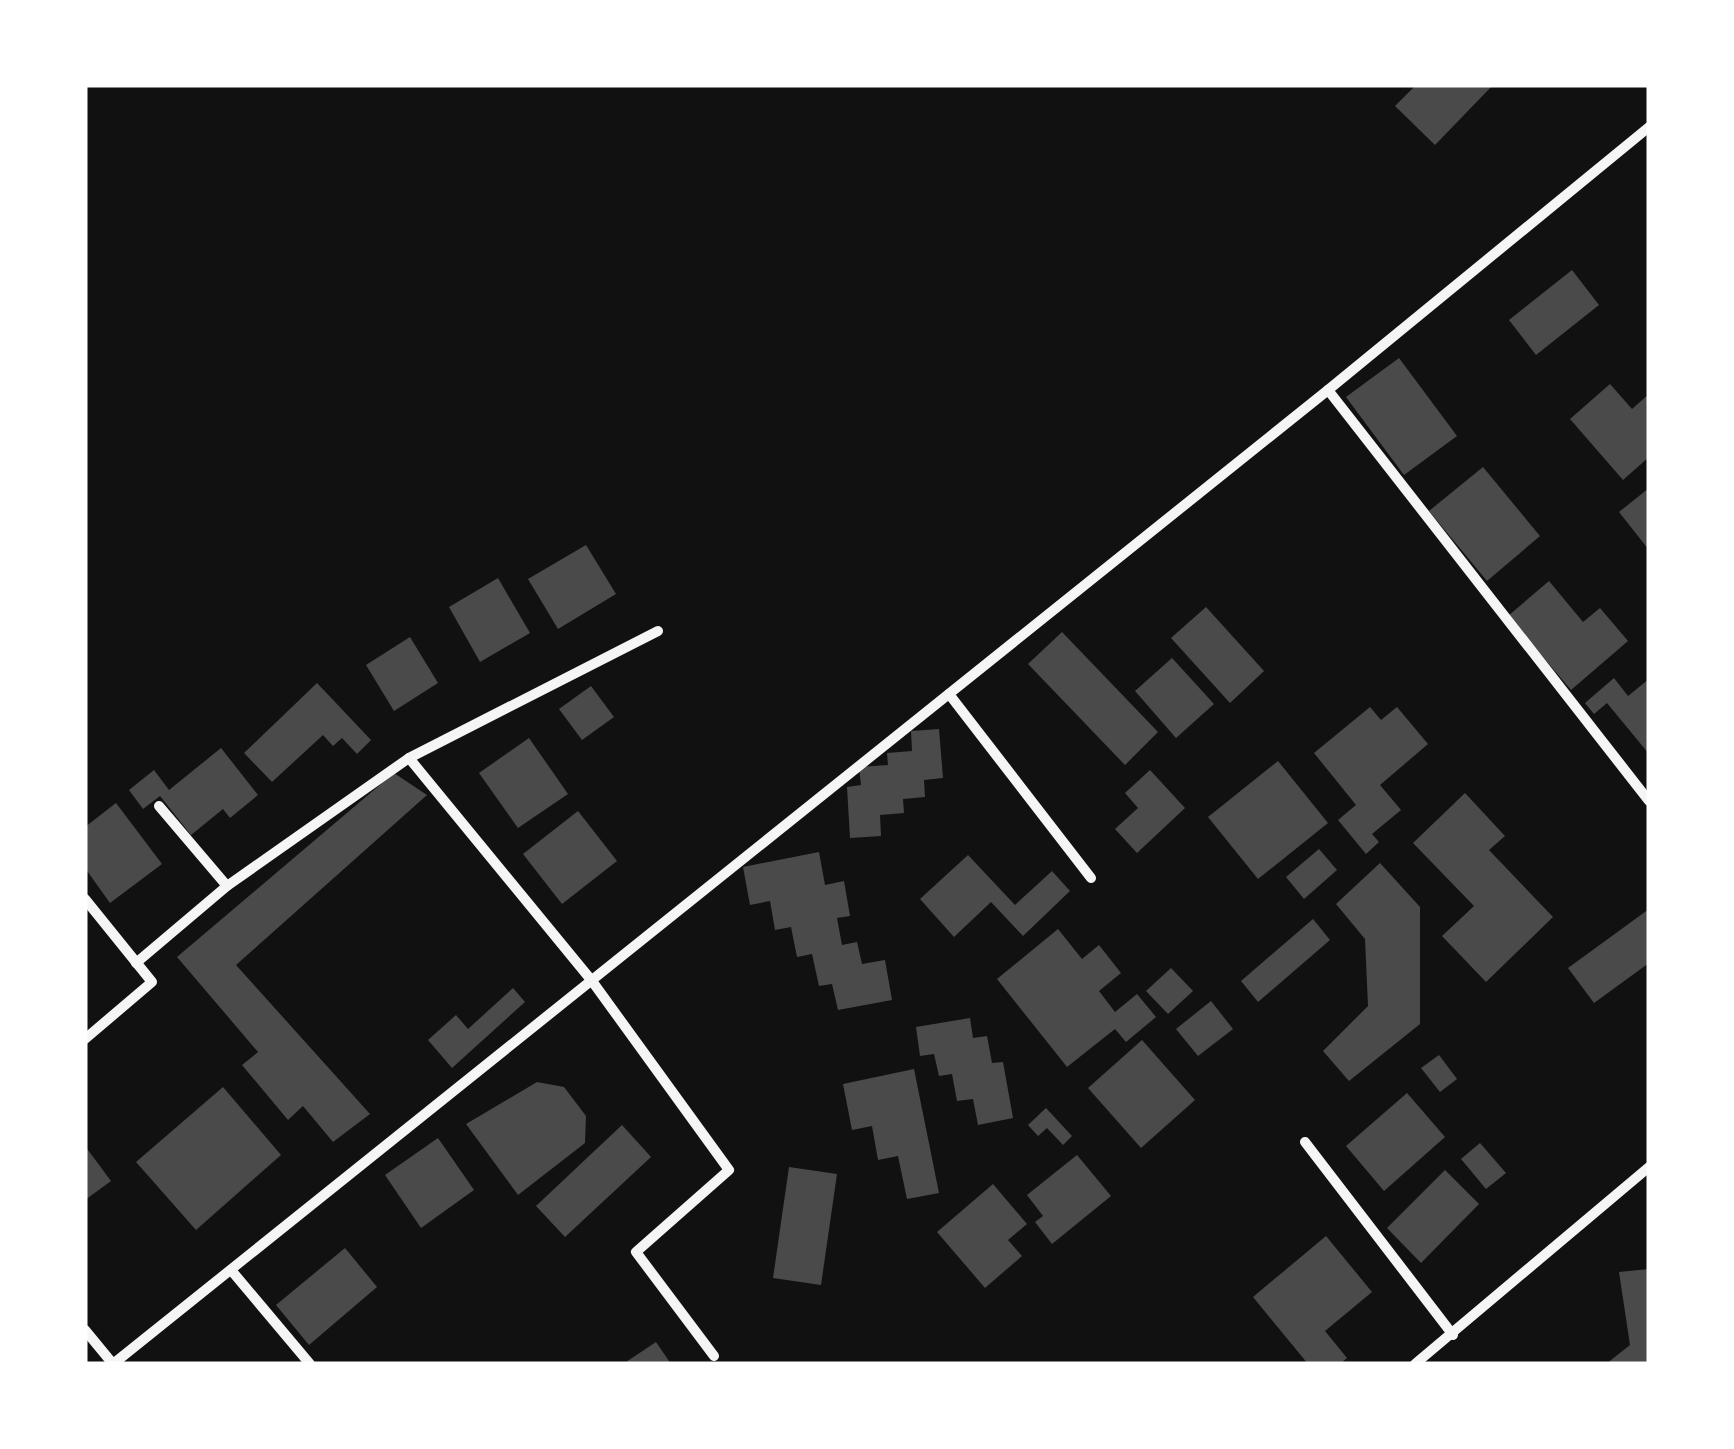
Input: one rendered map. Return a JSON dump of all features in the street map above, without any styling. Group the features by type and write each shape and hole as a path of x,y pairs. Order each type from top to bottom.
{"street":[{"path":"85,1330 113,1364 1328,390 1649,127"},
{"path":"1328,390 1649,801"},
{"path":"136,962 227,886 409,758 658,631"},
{"path":"949,694 1091,878"},
{"path":"409,758 592,980 730,1170 636,1252 714,1356"},
{"path":"159,806 227,886"},
{"path":"85,899 152,982 85,1039"},
{"path":"1306,1142 1453,1335"},
{"path":"1414,1364 1649,1167"},
{"path":"231,1270 310,1364"}],"building":[{"path":"1416,85 1493,85 1435,145 1395,106"},
{"path":"1572,270 1599,305 1536,355 1509,320"},
{"path":"1399,358 1457,436 1404,475 1346,397"},
{"path":"1610,384 1632,409 1649,394 1649,457 1623,480 1570,419"},
{"path":"1483,467 1540,536 1487,581 1429,511"},
{"path":"1649,488 1649,550 1619,512"},
{"path":"586,545 616,594 558,629 528,579"},
{"path":"498,578 530,633 480,662 449,607"},
{"path":"1549,581 1583,622 1600,608 1628,641 1571,690 1508,616"},
{"path":"1206,607 1264,671 1230,703 1171,638"},
{"path":"1062,632 1158,732 1125,765 1028,664"},
{"path":"410,637 438,683 394,711 366,665"},
{"path":"1172,658 1214,704 1176,738 1135,691"},
{"path":"1614,678 1628,696 1649,679 1649,754 1607,703 1594,714 1585,703"},
{"path":"317,683 371,740 357,754 342,738 333,746 323,735 272,782 244,753"},
{"path":"591,686 614,717 582,740 559,709"},
{"path":"1370,707 1381,720 1397,707 1428,744 1380,785 1401,810 1372,834 1379,842 1366,854 1338,820 1356,805 1314,753"},
{"path":"939,729 943,778 924,780 925,797 903,799 904,813 880,815 881,836 850,838 847,787 861,785 859,767 888,765 887,753 912,751 911,731"},
{"path":"529,738 568,794 518,828 479,773"},
{"path":"221,748 258,795 230,818 223,809 191,835 160,796 143,809 129,790 154,770 169,790"},
{"path":"1278,761 1328,823 1258,879 1208,817"},
{"path":"1150,770 1185,808 1137,853 1115,829 1138,808 1125,793"},
{"path":"394,773 427,795 236,965 370,1114 333,1142 303,1106 288,1120 242,1065 258,1052 177,957"},
{"path":"1465,793 1505,836 1489,850 1553,917 1486,982 1442,936 1474,906 1413,843"},
{"path":"116,803 162,864 110,903 85,868 85,827"},
{"path":"578,811 617,861 562,904 523,854"},
{"path":"1319,849 1337,870 1304,899 1286,877"},
{"path":"819,852 825,885 844,881 850,916 837,918 842,945 857,942 862,964 885,960 892,1000 838,1010 832,984 819,986 812,954 797,957 791,927 775,930 770,901 750,905 743,867"},
{"path":"968,855 1015,905 1052,871 1070,891 1023,936 991,902 954,937 920,899"},
{"path":"1380,863 1420,907 1420,1024 1349,1081 1323,1051 1368,1006 1365,939 1336,904"},
{"path":"1649,909 1649,963 1594,1003 1568,968"},
{"path":"1313,919 1330,940 1258,1002 1241,981"},
{"path":"1058,929 1082,959 1099,945 1121,973 1099,991 1115,1012 1137,994 1156,1017 1126,1042 1115,1029 1067,1067 997,979"},
{"path":"1171,968 1193,991 1168,1014 1146,991"},
{"path":"513,988 525,1002 452,1068 428,1040 456,1015 468,1029"},
{"path":"1211,1001 1233,1029 1198,1056 1176,1029"},
{"path":"970,1018 973,1038 987,1036 992,1063 1003,1062 1013,1118 978,1125 973,1099 957,1101 952,1074 939,1076 934,1054 920,1056 916,1027"},
{"path":"1142,1040 1195,1100 1141,1148 1088,1088"},
{"path":"1439,1055 1457,1079 1440,1092 1421,1068"},
{"path":"914,1069 939,1193 907,1199 898,1156 878,1160 872,1126 852,1130 843,1084"},
{"path":"537,1082 564,1087 586,1116 585,1143 518,1195 466,1124"},
{"path":"223,1087 281,1155 196,1230 136,1162"},
{"path":"1407,1093 1445,1137 1384,1191 1346,1146"},
{"path":"1046,1108 1072,1136 1063,1145 1047,1128 1038,1136 1028,1125"},
{"path":"622,1125 651,1157 565,1237 536,1206"},
{"path":"438,1138 474,1190 421,1228 385,1175"},
{"path":"1480,1143 1506,1173 1486,1189 1461,1159"},
{"path":"85,1146 111,1181 85,1200"},
{"path":"1077,1155 1111,1196 1052,1244 1035,1222 1043,1216 1027,1195"},
{"path":"789,1167 837,1174 821,1285 773,1278"},
{"path":"1445,1170 1479,1204 1421,1263 1387,1228"},
{"path":"993,1184 1027,1224 1008,1240 1022,1256 985,1288 937,1232"},
{"path":"1326,1236 1372,1292 1325,1331 1347,1358 1340,1364 1308,1364 1253,1297"},
{"path":"345,1248 377,1287 309,1345 276,1305"},
{"path":"1649,1269 1649,1364 1606,1364 1630,1345 1619,1272"},
{"path":"656,1342 671,1364 623,1364"}]}
